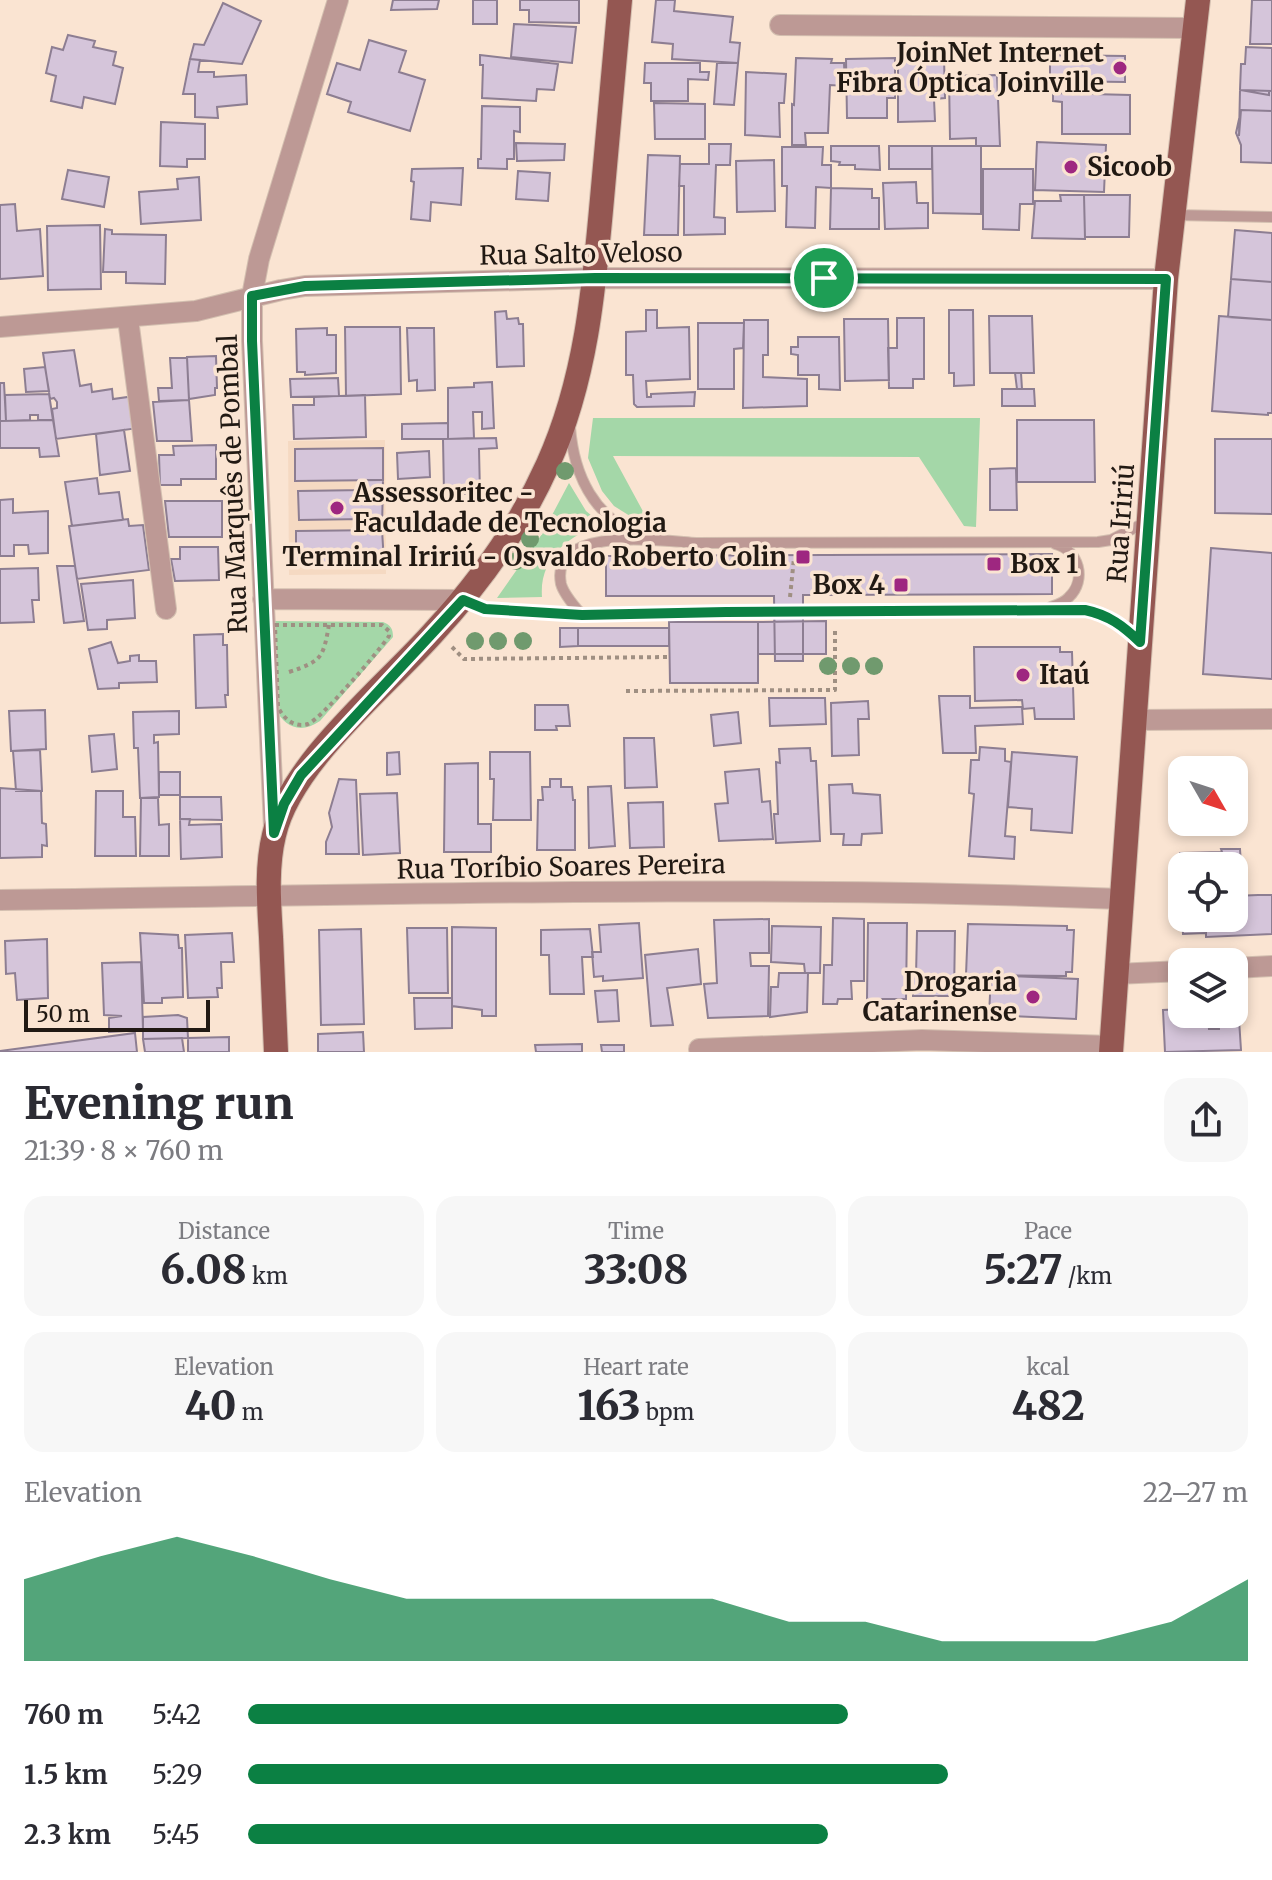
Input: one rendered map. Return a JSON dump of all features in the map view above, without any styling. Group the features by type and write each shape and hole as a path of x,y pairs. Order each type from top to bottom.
{"main road":[{"path":"276,1052 270,860 274,833 284,804 301,775 480,579 527,507 549,463 568,413 580,371 595,278 620,0"},
{"name":"Rua Iririú","path":"1111,1049 1166,279 1198,0"}],"street":[{"name":"Rua Marquês de Pombal","path":"274,833 252,296 259,259 338,0"},
{"path":"780,25 1193,28"},
{"name":"Rua Salto Veloso","path":"0,327 128,319 196,311 305,286 595,278 1166,279"},
{"path":"128,319 166,609"},
{"path":"263,599 463,600"},
{"path":"1135,720 1272,719"},
{"name":"Rua Toríbio Soares Pereira","path":"0,900 833,891 1122,899"},
{"path":"1248,967 1272,966"},
{"path":"1116,974 1168,972"},
{"path":"699,1049 922,1040 1111,1049"}],"lane":[{"path":"1173,215 1272,217"},
{"path":"568,413 574,463 585,488 611,519 624,530 643,539"},
{"path":"582,615 561,585 566,559 580,546 597,542 643,539 696,543 1111,540 1149,520"},
{"path":"1046,610 1069,598 1077,586 1079,573 1076,560 1069,551 1061,545 1047,542"},
{"path":"463,600 485,609 582,615 1085,610 1101,613 1119,623 1140,642"}],"path":[{"path":"789,612 795,543"},
{"path":"275,625 382,625 389,631 389,636 318,718 310,723 290,723 283,716 278,707 277,676 275,625"},
{"path":"277,676 313,664 320,658 329,625"},
{"path":"626,691 835,690 835,625"},
{"path":"452,647 464,659 669,657"}],"shaded area":[{"name":"Assessoritec - Faculdade de Tecnologia","path":"385,440 386,574 289,575 288,441"}],"green space":[{"path":"593,418 980,418 976,527 964,526 919,457 613,456 645,515 630,516 614,506 602,491 588,458"},
{"path":"569,483 586,511 603,525 568,541 551,559 542,583 542,597 497,598 542,534"},
{"path":"271,621 383,622 391,628 393,637 320,721 300,728 284,720 275,708"}],"building":[{"path":"393,0 439,0 437,9 391,10"},
{"path":"473,0 497,0 497,24 473,24"},
{"path":"520,0 579,0 579,23 529,22 529,10 520,10"},
{"path":"656,0 675,0 674,11 733,17 730,42 740,43 738,63 672,59 673,44 652,42"},
{"path":"1252,0 1272,0 1272,44 1250,44"},
{"path":"223,3 261,21 242,64 190,59 194,44 204,45"},
{"path":"514,24 576,27 572,63 511,57"},
{"path":"68,35 95,41 93,47 116,52 113,65 123,68 115,104 84,97 82,108 51,101 56,76 46,73 52,47 63,50"},
{"path":"369,40 406,51 399,72 425,80 410,131 348,112 351,102 327,94 337,63 360,70"},
{"path":"1246,47 1272,48 1272,91 1269,95 1240,90 1241,64 1245,64"},
{"path":"480,55 558,64 554,90 537,89 536,101 482,98 483,65 480,65"},
{"path":"1050,55 1125,56 1125,82 1050,81"},
{"path":"898,57 944,57 945,98 934,99 935,121 898,122"},
{"path":"796,58 832,59 831,63 844,63 845,86 830,85 828,133 805,133 806,145 792,145"},
{"path":"895,58 895,98 887,98 887,118 847,118 846,59"},
{"path":"190,59 200,60 198,72 214,72 214,77 246,75 247,104 217,107 218,118 195,117 195,94 183,94"},
{"path":"645,63 700,63 700,72 709,72 708,80 688,79 688,101 651,101 651,83 644,83"},
{"path":"717,63 738,63 734,105 714,104"},
{"path":"746,72 786,74 784,103 779,103 780,137 745,135"},
{"path":"997,75 1000,146 976,146 976,138 950,139 949,76"},
{"path":"1240,90 1272,91 1272,111 1241,110 1239,136"},
{"path":"1053,93 1130,95 1130,134 1062,134 1062,102 1053,101"},
{"path":"654,103 705,104 705,139 655,139"},
{"path":"482,106 520,107 520,132 514,131 514,159 507,159 507,169 478,168 478,159 481,159"},
{"path":"1241,110 1272,111 1272,163 1241,162 1241,145 1236,133"},
{"path":"161,122 205,124 205,159 187,159 187,167 160,166"},
{"name":"Sicoob","path":"1037,142 1106,145 1104,192 1035,190"},
{"path":"516,143 565,144 564,160 517,161"},
{"path":"709,144 731,144 730,165 716,165 714,217 725,218 725,234 684,235 684,186 679,186 680,164 709,164"},
{"path":"831,146 879,146 880,170 839,165 840,162 831,161"},
{"path":"889,146 932,146 932,169 889,169"},
{"path":"932,146 981,146 981,214 933,213"},
{"path":"782,147 823,147 822,165 831,165 831,188 816,187 815,228 786,227 787,186 782,186"},
{"path":"648,155 680,156 678,235 644,235"},
{"path":"774,160 775,211 737,212 736,161"},
{"path":"463,168 461,205 431,202 430,221 411,219 412,169"},
{"path":"983,169 1033,169 1033,204 1020,204 1019,230 983,229"},
{"path":"68,170 109,177 104,207 62,199"},
{"path":"518,171 550,173 548,201 516,199"},
{"path":"199,177 201,220 141,224 139,192 178,189 177,179"},
{"path":"916,182 917,203 928,203 928,228 885,229 883,183"},
{"path":"831,188 872,189 872,198 879,198 879,229 830,229"},
{"path":"1060,195 1084,195 1085,239 1032,238 1035,201 1061,201"},
{"path":"1084,195 1130,195 1129,237 1085,237"},
{"path":"15,204 17,231 40,229 43,276 0,279 0,205"},
{"path":"100,225 101,289 48,290 47,226"},
{"path":"105,229 112,230 112,234 166,235 165,284 126,283 126,272 103,272"},
{"path":"1235,230 1272,233 1272,282 1231,279"},
{"path":"1231,279 1272,282 1272,320 1228,317"},
{"path":"646,310 657,310 657,328 689,327 690,379 646,381 647,397 651,394 695,392 694,406 637,407 634,404 633,375 626,375 626,332 646,331"},
{"path":"949,310 973,310 974,385 954,386 954,373 949,373"},
{"path":"506,311 507,319 518,318 519,324 523,324 524,366 497,367 495,312"},
{"path":"989,316 1032,316 1034,373 990,373"},
{"path":"1219,316 1272,320 1272,413 1212,411"},
{"path":"897,318 924,318 924,379 913,379 913,388 889,388 888,348 897,348"},
{"path":"844,319 888,319 889,380 845,381"},
{"path":"744,320 768,320 768,355 763,355 763,377 807,379 807,406 743,408"},
{"path":"698,323 744,323 743,348 734,349 734,389 698,389"},
{"path":"345,327 400,327 401,394 346,396"},
{"path":"327,328 327,335 336,335 336,373 305,375 305,372 297,372 296,329"},
{"path":"407,328 434,328 435,390 417,391 417,380 409,381"},
{"path":"798,337 839,337 840,390 819,389 819,375 798,375 798,355 791,354 791,347 798,347"},
{"path":"74,350 80,386 91,384 92,392 112,389 113,399 135,396 139,428 56,439 52,409 57,408 57,402 54,398 50,399 43,353"},
{"path":"216,356 215,395 189,399 187,357"},
{"path":"170,358 187,358 189,400 159,401 158,388 172,388"},
{"path":"45,367 49,391 26,392 24,369"},
{"path":"1015,373 1021,373 1022,389 1017,389"},
{"path":"338,378 339,396 291,397 290,379"},
{"path":"492,382 494,428 482,429 482,412 473,412 474,438 448,439 448,388 474,387 474,383"},
{"path":"0,383 4,383 6,421 0,421"},
{"path":"1002,389 1034,389 1035,406 1002,406"},
{"path":"49,394 53,420 38,420 38,415 30,415 30,420 6,421 5,395"},
{"path":"365,395 366,437 294,439 293,405 314,405 314,397"},
{"path":"189,400 192,441 157,441 153,402"},
{"path":"53,420 59,456 40,457 39,448 0,448 0,421"},
{"path":"1017,420 1094,420 1095,482 1017,482"},
{"path":"448,423 448,439 402,439 402,424"},
{"path":"124,430 130,471 100,475 96,434"},
{"path":"496,438 497,448 479,449 480,494 444,494 443,439"},
{"path":"1215,439 1272,439 1272,514 1215,513"},
{"path":"216,445 216,479 181,479 181,485 160,485 159,455 174,455 173,446"},
{"path":"383,448 383,480 295,481 295,449"},
{"path":"429,451 430,477 398,479 397,453"},
{"path":"1016,468 1017,510 990,510 990,469"},
{"path":"97,478 99,494 119,492 123,520 72,526 65,482"},
{"path":"364,480 383,480 382,530 364,530 364,519 299,520 298,491 364,490"},
{"path":"13,499 13,513 48,511 48,553 29,554 28,545 14,545 14,556 0,556 0,500"},
{"path":"165,501 222,501 222,537 169,537"},
{"path":"128,519 129,526 143,525 149,570 77,579 69,526"},
{"path":"382,530 384,562 296,563 296,531"},
{"path":"180,547 218,547 219,580 175,581 171,559 180,559"},
{"path":"1211,548 1272,553 1272,679 1203,674"},
{"path":"1052,554 1052,594 803,595 803,661 775,661 774,596 606,596 606,556"},
{"path":"57,566 75,566 84,621 64,623"},
{"path":"38,568 39,600 32,600 34,622 0,623 0,569"},
{"path":"133,580 135,618 107,620 107,629 88,630 81,584"},
{"path":"826,621 826,654 758,654 758,622"},
{"path":"669,622 758,622 758,683 670,683"},
{"path":"560,628 578,628 578,646 560,647"},
{"path":"578,628 669,628 669,646 578,646"},
{"path":"223,634 223,645 227,645 226,707 196,708 194,635"},
{"path":"111,642 118,663 130,661 130,656 139,655 139,661 156,661 157,682 119,683 119,688 98,689 89,649"},
{"name":"Itaú","path":"974,647 1060,647 1060,652 1072,652 1074,719 1035,719 1034,708 1023,709 1022,700 975,701"},
{"path":"939,696 970,696 970,708 1022,707 1023,724 975,726 976,753 943,753"},
{"path":"769,698 825,698 826,724 770,726"},
{"path":"868,701 869,719 858,719 859,755 832,756 831,703"},
{"path":"535,705 568,705 570,726 556,726 557,730 535,730"},
{"path":"45,710 46,749 11,751 9,711"},
{"path":"179,711 179,734 154,735 154,743 158,742 159,797 140,798 133,712"},
{"path":"738,712 741,743 714,746 711,715"},
{"path":"114,734 117,769 92,772 89,736"},
{"path":"624,738 654,738 657,787 625,788"},
{"path":"980,747 1005,749 1005,761 1011,762 1005,836 1015,837 1014,859 969,856 974,794 969,793 971,760 979,760"},
{"path":"810,748 811,761 816,761 820,841 776,843 774,814 778,814 776,762 780,763 779,749"},
{"path":"40,750 42,791 16,791 13,751"},
{"path":"399,752 400,774 387,775 387,753"},
{"path":"490,752 530,752 531,820 493,820 494,779 490,779"},
{"path":"1012,752 1077,757 1072,833 1031,830 1032,809 1008,807"},
{"path":"478,763 478,824 491,824 491,852 444,852 445,764"},
{"path":"759,769 762,802 770,801 773,839 719,841 715,804 728,803 725,772"},
{"path":"159,772 180,772 180,795 159,795"},
{"path":"339,779 356,780 359,854 326,854 326,842 332,827 329,813"},
{"path":"550,779 561,779 561,787 572,787 575,850 537,850 538,800 543,800 542,787 550,787"},
{"path":"852,784 853,793 880,795 882,833 862,834 861,845 843,845 844,834 831,834 829,785"},
{"path":"611,786 615,846 589,848 588,787"},
{"path":"0,788 41,791 42,823 46,824 47,846 42,845 42,857 0,858"},
{"path":"96,791 123,791 123,817 135,817 136,856 95,856"},
{"path":"397,793 400,853 363,855 360,794"},
{"path":"180,797 221,797 222,820 180,819"},
{"path":"141,798 158,798 159,825 169,824 169,856 140,856"},
{"path":"663,802 664,847 630,848 628,803"},
{"path":"180,819 190,819 189,825 221,824 222,857 181,859"},
{"path":"1221,849 1240,849 1240,852 1222,852"},
{"path":"1272,895 1272,934 1206,937 1206,933 1183,934 1183,932 1248,932 1248,896"},
{"path":"833,918 864,919 864,981 851,981 852,999 823,1004 824,965 832,965"},
{"path":"769,919 769,953 750,953 751,966 769,966 768,1016 708,1018 704,984 717,983 714,920"},
{"path":"639,923 643,978 603,981 603,976 594,977 592,952 601,952 599,925"},
{"path":"868,923 907,923 906,999 867,999"},
{"path":"968,924 1067,926 1067,930 1074,930 1072,972 1066,972 1066,976 966,975"},
{"path":"772,926 821,927 820,973 805,973 804,964 771,962"},
{"path":"452,927 496,928 496,1016 482,1016 482,1010 452,1006"},
{"path":"407,928 447,928 448,993 409,993"},
{"path":"361,929 364,1024 321,1025 319,930"},
{"path":"590,929 593,957 582,957 584,994 550,994 549,955 541,955 541,930"},
{"path":"917,931 955,931 954,996 913,996"},
{"path":"140,933 178,935 179,948 182,948 183,997 162,998 162,1003 144,1003"},
{"path":"232,933 234,962 221,962 222,988 217,988 218,997 188,998 185,935"},
{"path":"47,939 48,998 17,1000 15,973 6,974 5,941"},
{"path":"698,949 701,984 667,988 673,1025 651,1026 645,955"},
{"path":"141,962 143,1030 109,1032 109,1018 122,1016 104,1015 102,963"},
{"path":"779,973 808,973 807,1012 770,1017 771,987 778,987"},
{"name":"Drogaria Catarinense","path":"991,975 1078,979 1076,1019 989,1015"},
{"path":"617,990 619,1021 598,1022 595,991"},
{"path":"414,998 452,998 452,1028 415,1029"},
{"path":"1163,1010 1168,1010 1168,1028 1240,1028 1241,1050 1165,1052"},
{"path":"178,1015 187,1018 188,1038 143,1039 143,1017"},
{"path":"363,1032 364,1052 318,1052 318,1034"},
{"path":"135,1033 137,1052 0,1052 0,1051"},
{"path":"229,1037 229,1052 188,1052 188,1038"},
{"path":"182,1038 184,1052 145,1052 143,1039"},
{"path":"582,1044 582,1052 536,1052 535,1045"},
{"path":"601,1045 624,1045 624,1052 602,1052"}],"place":[{"name":"JoinNet Internet Fibra Óptica Joinville","path":"1120,68"},
{"name":"Sicoob","path":"1071,167"},
{"name":"Assessoritec - Faculdade de Tecnologia","path":"337,508"},
{"name":"Terminal Iririú - Osvaldo Roberto Colin","path":"803,557"},
{"name":"Box 1","path":"994,564"},
{"name":"Box 4","path":"901,585"},
{"name":"Itaú","path":"1023,675"},
{"name":"Drogaria Catarinense","path":"1033,997"}],"route":[{"path":"595,278 824,278 1166,279 1140,642 1119,623 1101,613 1085,610 582,615 485,609 463,600 301,775 284,804 274,833 252,296 305,286 595,278"}]}
